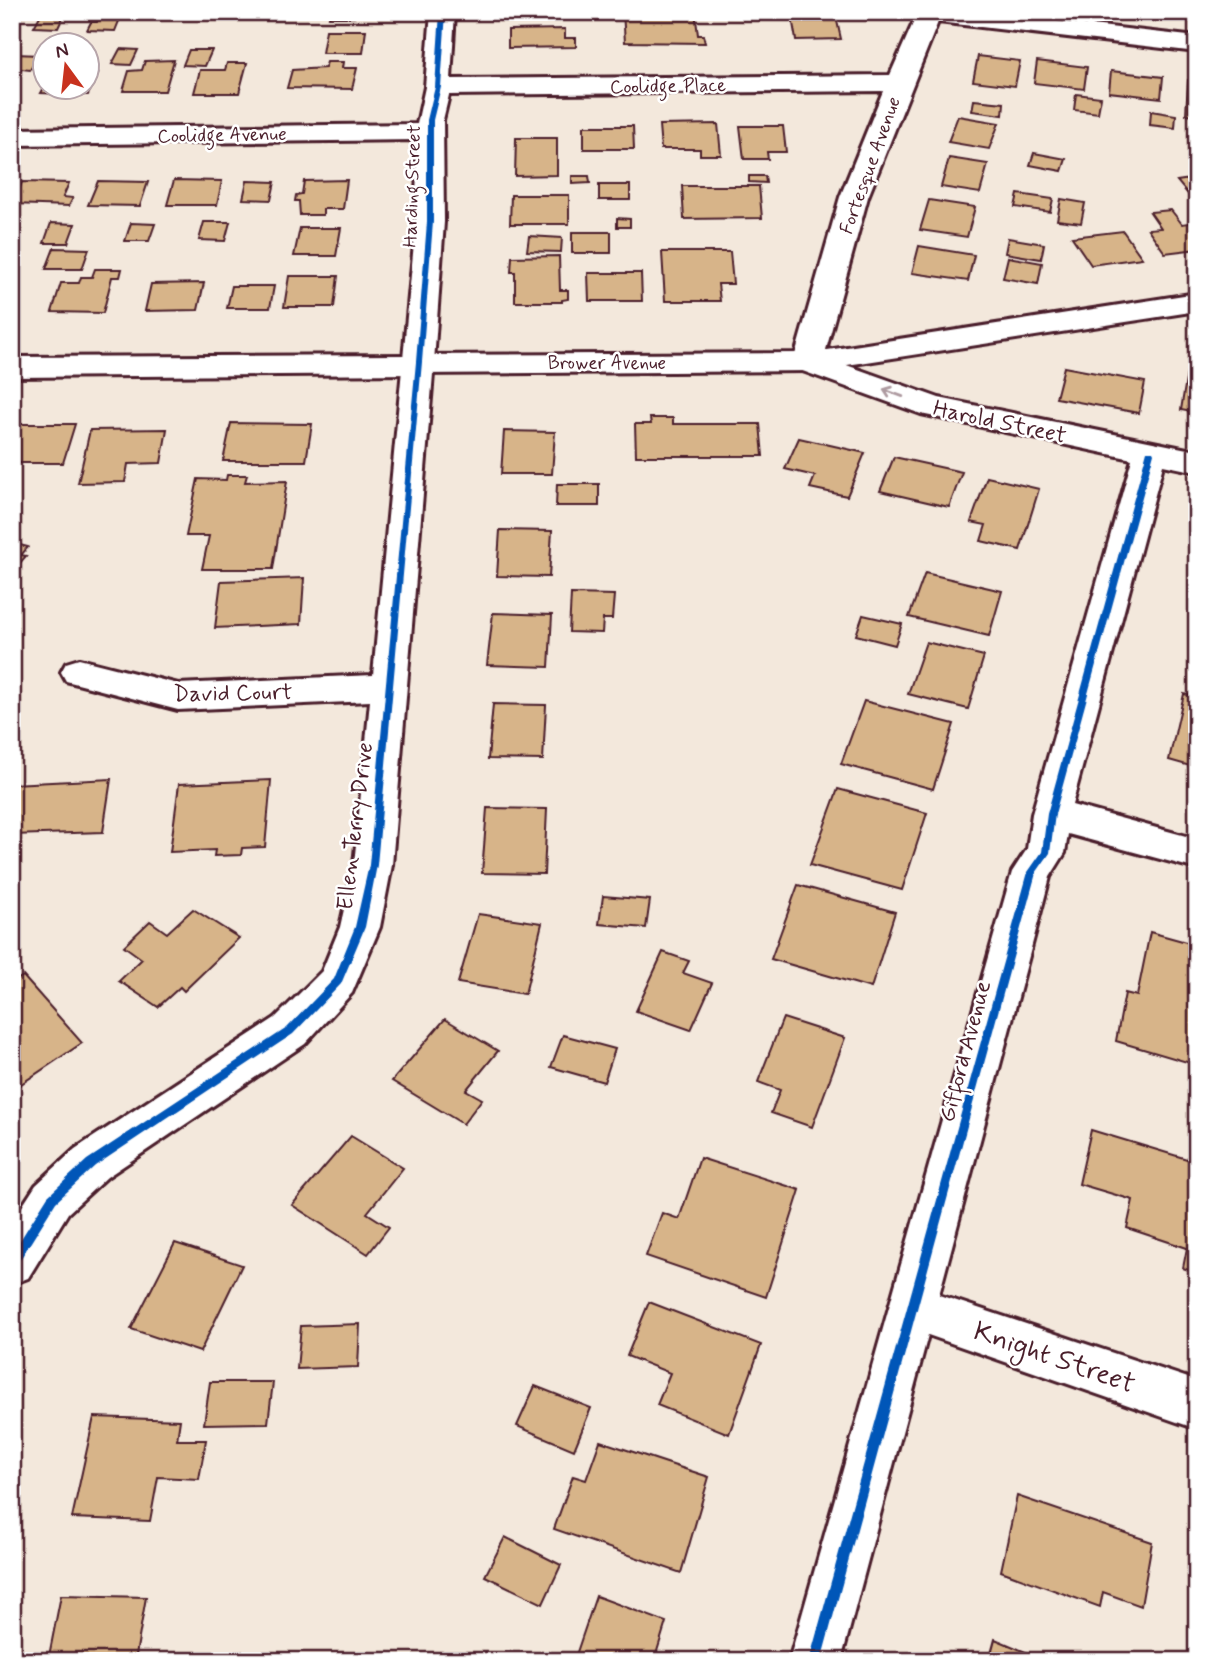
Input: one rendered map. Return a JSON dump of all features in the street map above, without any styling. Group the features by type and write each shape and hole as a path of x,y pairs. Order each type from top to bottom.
{"street":[{"name":"Harding Street","path":"419,362 430,222 430,120 438,87 443,12"},
{"path":"930,13 1197,46"},
{"name":"Fortesque Avenue","path":"808,362 853,197 930,13"},
{"name":"Coolidge Place","path":"438,87 899,83"},
{"name":"Coolidge Avenue","path":"12,137 431,132"},
{"name":"Brower Avenue","path":"12,367 354,365 419,362 808,362 1197,302"},
{"name":"Ellen Terry Drive","path":"12,1263 51,1199 91,1163 290,1031 338,981 360,927 373,865 419,362"},
{"name":"Harold Street","path":"808,362 932,407 1197,462"},
{"name":"Gifford Avenue","path":"815,1661 1032,872 1046,853 1051,814 1150,453"},
{"name":"David Court","path":"79,672 178,697 389,687"},
{"path":"1051,814 1197,854"},
{"name":"Knight Street","path":"913,1308 1197,1405"}],"building":[{"path":"42,12 65,13 58,28 34,27"},
{"path":"355,12 354,17 329,17 330,13 314,13"},
{"path":"510,12 568,12 568,15 510,16"},
{"path":"623,12 695,12 698,35 703,35 705,43 625,42"},
{"path":"791,12 835,12 841,39 796,40"},
{"path":"99,15 121,16 115,31 87,30 91,22 97,22"},
{"path":"565,29 565,38 576,38 576,47 508,48 508,30"},
{"path":"326,30 366,30 363,53 322,53"},
{"path":"120,49 138,50 131,65 112,64"},
{"path":"189,50 212,50 205,66 183,65"},
{"path":"15,54 32,55 30,70 12,68"},
{"path":"978,56 1020,61 1015,86 973,81"},
{"path":"174,60 165,91 123,91 129,71 142,70 145,61"},
{"path":"1037,61 1087,67 1084,89 1034,83"},
{"path":"327,62 343,62 342,68 357,68 352,89 287,88 292,70 325,68"},
{"path":"227,63 247,63 239,93 194,93 200,70 225,70"},
{"path":"1111,71 1163,77 1161,98 1109,92"},
{"path":"1188,80 1197,81 1197,115 1186,114"},
{"path":"1076,94 1101,97 1098,113 1074,110"},
{"path":"974,100 1004,103 1003,115 972,111"},
{"path":"1151,111 1176,115 1175,128 1150,125"},
{"path":"958,116 999,123 989,149 948,142"},
{"path":"718,124 721,155 700,155 700,149 661,149 659,125"},
{"path":"584,126 633,126 634,149 584,149"},
{"path":"740,126 783,126 786,152 767,152 768,159 744,159"},
{"path":"516,138 557,138 557,175 515,176"},
{"path":"1034,153 1066,159 1062,171 1030,165"},
{"path":"949,158 988,164 980,193 941,187"},
{"path":"572,176 589,176 590,183 572,184"},
{"path":"749,176 765,176 766,183 749,182"},
{"path":"1197,178 1197,199 1192,199 1177,181"},
{"path":"174,180 222,181 217,205 167,205"},
{"path":"347,180 343,209 323,209 323,215 300,215 299,201 295,201 296,195 302,194 304,181"},
{"path":"98,181 148,182 140,206 88,205"},
{"path":"247,181 275,182 271,200 243,199"},
{"path":"22,182 69,183 63,197 73,198 69,206 13,204"},
{"path":"599,185 630,185 630,200 599,200"},
{"path":"682,186 759,186 762,218 684,219"},
{"path":"1018,194 1053,199 1050,212 1015,207"},
{"path":"511,195 569,195 569,224 510,224"},
{"path":"1061,199 1085,203 1081,223 1057,220"},
{"path":"929,200 975,207 967,237 920,230"},
{"path":"1171,210 1182,224 1197,222 1197,249 1165,253 1148,229 1161,228 1150,212"},
{"path":"617,218 630,219 630,227 617,227"},
{"path":"204,222 230,222 225,241 199,240"},
{"path":"51,223 75,224 68,243 44,243"},
{"path":"131,223 155,224 149,241 125,241"},
{"path":"300,228 341,228 336,256 294,256"},
{"path":"1123,231 1142,258 1091,265 1072,237"},
{"path":"572,232 611,232 611,253 572,253"},
{"path":"529,236 562,238 561,252 527,251"},
{"path":"1008,238 1044,244 1041,259 1005,253"},
{"path":"919,246 974,255 968,281 912,273"},
{"path":"54,248 89,249 82,269 46,269"},
{"path":"662,252 730,252 733,284 718,284 720,301 665,301"},
{"path":"559,256 560,290 568,290 568,299 562,302 515,302 512,257"},
{"path":"1008,257 1042,263 1038,284 1003,278"},
{"path":"95,269 122,269 120,277 112,277 103,313 52,312 61,283 79,283 81,277 92,277"},
{"path":"588,273 641,273 642,301 589,301"},
{"path":"289,276 338,276 334,307 284,307"},
{"path":"204,283 198,310 145,311 151,284"},
{"path":"232,286 274,286 270,308 227,308"},
{"path":"1189,361 1197,362 1197,413 1181,410"},
{"path":"1064,367 1145,382 1139,413 1056,398"},
{"path":"650,418 673,418 673,424 760,424 763,456 636,456 635,424 651,424"},
{"path":"231,423 312,424 306,461 223,461"},
{"path":"12,424 75,424 63,463 12,463"},
{"path":"167,429 161,463 128,464 125,482 78,483 90,430"},
{"path":"504,431 555,432 552,474 501,474"},
{"path":"799,438 865,453 847,496 810,488 815,476 785,469"},
{"path":"894,457 962,472 949,507 880,491"},
{"path":"227,475 247,475 245,482 287,481 273,569 202,569 209,536 186,536 198,479 226,480"},
{"path":"987,477 1039,489 1020,550 981,541 986,525 971,522"},
{"path":"557,484 599,484 599,506 556,506"},
{"path":"500,530 552,531 549,577 497,576"},
{"path":"12,543 28,547 21,555 26,556 12,572"},
{"path":"925,573 1002,591 989,636 909,617"},
{"path":"304,578 301,624 215,628 221,581"},
{"path":"571,594 614,595 612,619 603,619 602,633 569,632"},
{"path":"493,613 552,615 549,667 487,665"},
{"path":"863,615 902,624 895,645 856,635"},
{"path":"926,642 984,656 968,709 908,694"},
{"path":"1184,694 1197,697 1197,768 1169,760"},
{"path":"864,701 954,724 933,789 841,764"},
{"path":"493,704 546,705 543,760 488,759"},
{"path":"111,779 103,832 12,835 12,784"},
{"path":"271,780 265,847 242,848 241,855 214,856 215,850 170,852 179,784"},
{"path":"838,789 927,813 902,890 810,865"},
{"path":"487,808 547,809 544,874 482,873"},
{"path":"798,885 895,912 871,988 771,959"},
{"path":"603,896 650,900 646,928 599,924"},
{"path":"193,909 239,938 184,991 180,987 158,1007 119,981 142,959 124,946 150,921 167,933"},
{"path":"478,914 542,923 525,994 458,983"},
{"path":"1150,932 1197,945 1197,1065 1116,1041 1125,993 1137,996"},
{"path":"663,952 689,961 683,973 712,983 691,1030 636,1011"},
{"path":"23,976 82,1043 12,1090 12,983"},
{"path":"783,1018 845,1038 812,1127 771,1113 780,1090 758,1082"},
{"path":"445,1019 498,1051 466,1090 482,1099 463,1124 392,1081"},
{"path":"563,1035 615,1049 604,1082 551,1067"},
{"path":"1091,1130 1197,1162 1197,1273 1183,1268 1187,1248 1127,1228 1133,1200 1079,1184"},
{"path":"351,1136 403,1168 367,1213 389,1227 368,1254 292,1205"},
{"path":"700,1158 800,1190 766,1297 646,1256 662,1213 679,1219"},
{"path":"175,1243 242,1265 200,1352 131,1329"},
{"path":"649,1302 761,1345 729,1434 657,1405 670,1373 627,1356"},
{"path":"360,1324 358,1367 297,1369 301,1326"},
{"path":"210,1382 273,1382 268,1423 204,1424"},
{"path":"535,1386 591,1408 574,1450 517,1426"},
{"path":"94,1417 180,1420 177,1440 206,1440 199,1479 158,1477 150,1521 72,1518"},
{"path":"600,1441 709,1477 681,1573 554,1529 573,1476 586,1480"},
{"path":"1017,1496 1152,1542 1141,1606 1103,1592 1100,1607 1001,1571"},
{"path":"505,1537 561,1565 543,1604 485,1576"},
{"path":"61,1595 146,1597 135,1661 48,1661"},
{"path":"596,1596 666,1622 654,1661 574,1661"},
{"path":"995,1639 1047,1661 989,1661"}],"cycle path":[{"path":"12,1263 52,1199 91,1163 290,1031 338,981 360,927 373,865 419,362 430,222 430,120 438,87 443,12"},
{"path":"815,1661 1032,872 1046,853 1051,814 1150,453"}]}
